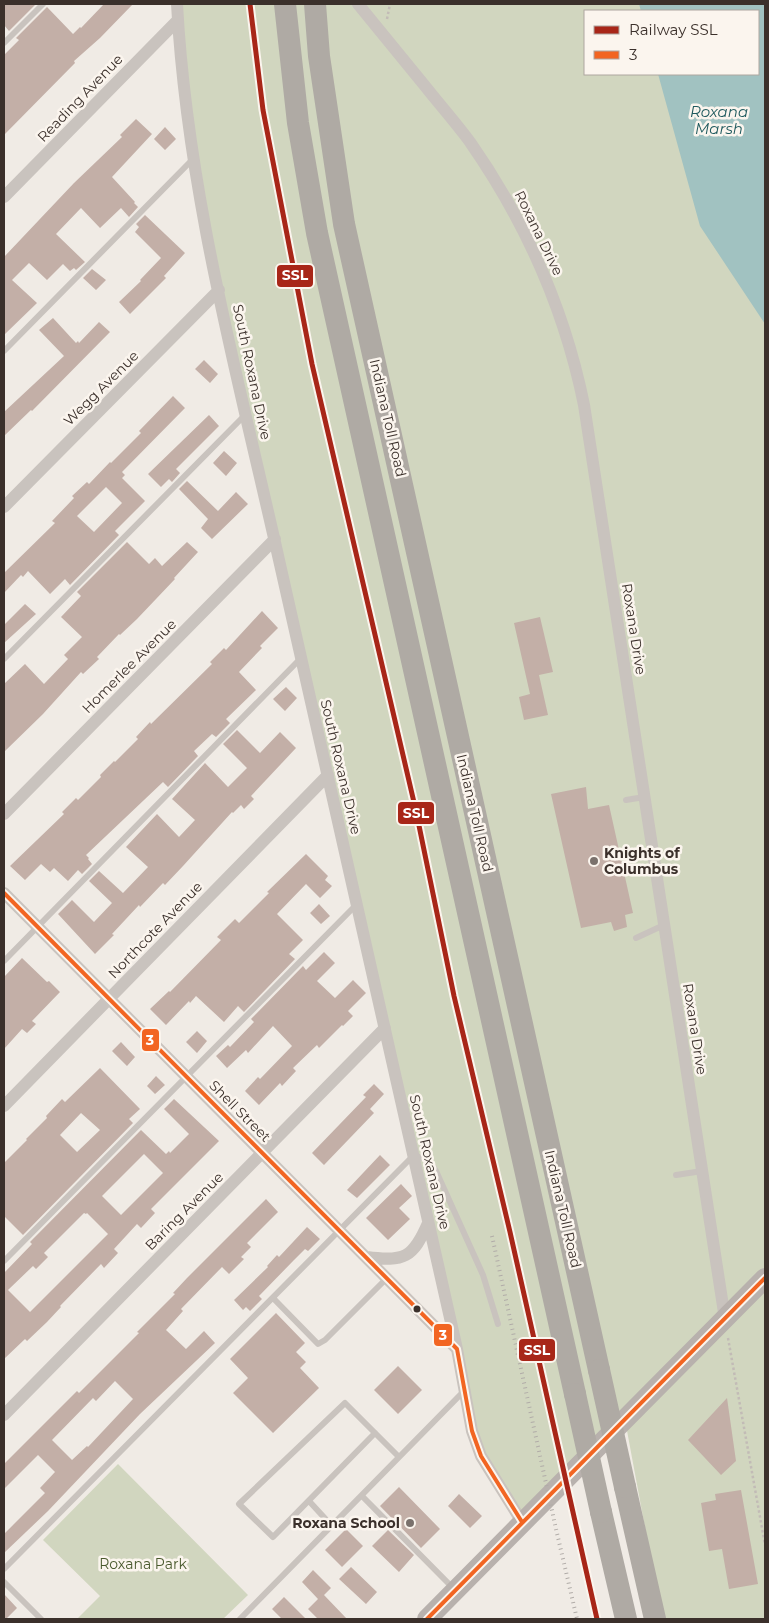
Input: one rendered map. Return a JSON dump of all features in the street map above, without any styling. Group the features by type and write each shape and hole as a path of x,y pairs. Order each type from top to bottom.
{"highway":[{"name":"Indiana Toll Road","path":"314,4 318,56 344,224 656,1619"},
{"name":"Indiana Toll Road","path":"286,13 298,123 317,233 626,1619"}],"main road":[{"path":"427,1619 765,1278"}],"street":[{"name":"South Roxana Drive","path":"177,4 185,93 206,228 246,414 457,1349 472,1431 481,1456 522,1522"},
{"name":"Roxana Drive","path":"358,4 451,117 486,167 527,239 544,275 562,321 578,371 725,1319"},
{"name":"Reading Avenue","path":"4,197 178,20"},
{"name":"Wegg Avenue","path":"4,507 219,290"},
{"name":"Homerlee Avenue","path":"4,814 275,539"},
{"name":"Northcote Avenue","path":"4,1106 328,775"},
{"name":"Shell Street","path":"4,893 108,1000 457,1349"},
{"name":"Baring Avenue","path":"4,1416 385,1028"},
{"path":"366,1257 393,1260 406,1256 420,1242 428,1223"}],"lane":[{"path":"4,44 43,4"},
{"path":"4,351 194,158"},
{"path":"4,659 246,414"},
{"path":"4,960 301,658"},
{"path":"626,800 644,797"},
{"path":"4,1261 357,904"},
{"path":"636,938 664,925"},
{"path":"4,1569 413,1156 424,1158 436,1171 483,1275 498,1324"},
{"path":"676,1175 702,1171"},
{"path":"273,1298 318,1344 326,1340 387,1278"},
{"path":"240,1619 464,1391"},
{"path":"375,1433 273,1537 239,1504 346,1403 399,1457"},
{"path":"362,1496 456,1591"},
{"path":"309,1501 332,1526"},
{"path":"4,1582 41,1619"}],"path":[{"path":"725,1319 765,1545"}],"green space":[{"path":"177,4 685,4 688,10 584,10 584,75 710,75 765,255 765,1619 662,1619 625,1420 522,1522 481,1456 206,228"},
{"name":"Roxana Park","path":"118,1464 248,1595 223,1619 77,1619 100,1596 43,1540"}],"water":[{"name":"Roxana Marsh","path":"639,4 765,4 765,324 700,226 658,75 759,75 759,10 641,10"}],"building":[{"path":"4,4 36,4 9,31 4,25"},
{"path":"104,4 133,4 100,38 74,61 75,63 4,135 4,55 19,40 16,38 47,7 73,34"},
{"path":"136,119 152,134 112,177 138,207 129,217 121,208 100,228 81,208 56,234 85,262 76,270 74,268 70,271 63,264 47,280 29,263 12,280 37,303 4,335 4,257 74,183 122,137 120,135"},
{"path":"165,127 176,139 165,150 154,139"},
{"path":"145,215 185,253 164,276 166,278 130,314 119,302 161,258 135,232 139,227 136,224"},
{"path":"92,269 106,280 96,290 83,278"},
{"path":"53,318 76,343 78,341 79,343 99,322 110,332 32,411 4,436 4,412 64,356 39,330"},
{"path":"204,360 218,374 210,383 195,369"},
{"path":"173,396 185,408 122,472 125,475 122,478 145,501 115,531 119,535 70,585 65,579 50,594 28,571 23,577 21,575 4,593 4,573 55,523 52,521 74,498 72,496 87,482 89,484 111,463 141,433 139,431","holes":["106,487 122,503 94,532 77,516"]},
{"path":"209,415 219,426 176,469 180,473 172,482 169,479 161,487 148,474"},
{"path":"224,451 237,463 226,476 213,463"},
{"path":"187,481 218,511 236,492 248,504 212,539 201,528 208,519 179,489"},
{"path":"127,542 149,564 155,558 162,566 187,542 198,552 137,619 119,634 97,657 99,659 83,674 81,672 43,714 4,752 4,684 25,664 44,684 68,659 64,655 82,637 61,617 81,596 77,592"},
{"path":"25,604 36,614 4,643 4,625"},
{"path":"262,611 278,628 260,646 262,648 239,672 256,690 226,719 230,723 216,737 212,734 194,751 198,756 168,787 163,782 86,855 92,864 82,874 78,870 68,881 54,868 50,872 41,864 25,880 10,866 64,814 62,812 76,798 78,800 101,777 100,775 138,739 136,737 150,722 151,724 212,664 210,662 224,648 226,650"},
{"path":"540,617 553,672 539,675 548,715 524,720 519,697 530,694 514,623"},
{"path":"286,687 297,698 285,711 273,699"},
{"path":"237,730 260,753 280,732 296,748 251,796 254,799 244,809 241,805 232,812 165,885 163,883 140,907 139,905 95,954 58,914 72,900 94,922 112,903 89,881 99,871 123,893 148,867 126,847 157,814 179,837 195,820 172,799 205,763 228,787 247,768 223,744"},
{"name":"Knights of Columbus","path":"586,787 588,809 609,805 633,913 625,915 627,927 614,931 611,922 581,928 551,794"},
{"path":"306,854 328,876 325,880 332,886 320,898 306,884 277,914 303,940 289,954 295,959 244,1012 238,1006 224,1022 196,996 166,1025 150,1009 170,992 221,940 217,937 235,919 239,923 269,893 267,892"},
{"path":"319,904 330,916 321,924 310,913"},
{"path":"324,952 335,963 317,981 335,998 353,980 366,993 348,1011 353,1016 319,1048 317,1045 293,1068 296,1071 282,1086 280,1083 259,1105 245,1091 258,1077 260,1079 292,1046 273,1026 248,1053 246,1050 227,1068 216,1056 228,1045 230,1047 254,1022 251,1019 303,966 306,970"},
{"path":"22,958 60,992 32,1021 36,1024 27,1033 22,1029 4,1049 4,977"},
{"path":"197,1031 207,1041 197,1053 186,1042"},
{"path":"121,1042 135,1057 127,1066 112,1051"},
{"path":"100,1068 140,1109 129,1119 133,1123 23,1235 4,1216 4,1163 47,1118 46,1116 62,1099 65,1102","holes":["81,1113 100,1130 77,1152 60,1135"]},
{"path":"156,1076 165,1085 155,1094 147,1086"},
{"path":"374,1084 384,1094 370,1109 374,1113 324,1165 312,1153 366,1097 363,1095"},
{"path":"174,1099 219,1141 151,1209 155,1213 141,1228 137,1224 114,1249 118,1253 104,1268 101,1264 47,1322 4,1359 4,1273 32,1244 30,1242 141,1130 166,1154 169,1151 170,1153 189,1134 164,1109","holes":["144,1154 163,1173 121,1215 102,1196","84,1213 87,1213 108,1234 30,1312 8,1290 33,1266 36,1269 48,1257 44,1253"]},
{"path":"380,1155 390,1165 357,1198 347,1190"},
{"path":"401,1184 412,1196 399,1208 410,1219 388,1240 366,1218"},
{"path":"266,1199 278,1212 247,1243 251,1247 241,1257 244,1259 229,1274 222,1267 181,1309 183,1311 166,1330 186,1349 204,1331 215,1343 140,1414 48,1511 4,1553 4,1534 45,1493 40,1488 55,1472 38,1455 4,1489 4,1464 77,1391 79,1393 139,1333 137,1332 175,1294 173,1293","holes":["115,1381 133,1399 88,1447 72,1460 52,1440 93,1398 96,1401"]},
{"path":"307,1227 320,1239 308,1251 305,1249 259,1296 262,1299 250,1311 246,1307 243,1310 234,1300"},
{"path":"276,1313 305,1343 296,1352 306,1362 300,1368 319,1388 273,1433 233,1393 248,1378 230,1359"},
{"path":"398,1366 422,1390 398,1414 374,1390"},
{"path":"727,1398 736,1461 721,1475 688,1440"},
{"path":"399,1487 440,1529 421,1548 380,1506"},
{"path":"741,1490 758,1584 729,1589 722,1549 709,1551 701,1503 716,1500 715,1494"},
{"path":"459,1494 482,1516 470,1528 448,1506"},
{"path":"346,1529 363,1546 342,1567 325,1550"},
{"path":"388,1530 414,1555 399,1572 372,1546"},
{"path":"351,1567 377,1592 366,1604 339,1579"},
{"path":"313,1570 331,1588 324,1595 347,1619 318,1619 308,1609 318,1599 302,1582"},
{"path":"4,1594 17,1608 6,1619 4,1619"},
{"path":"284,1597 306,1619 282,1619 272,1609"}],"railway":[{"path":"510,1232 599,1619"},
{"path":"492,1236 577,1619"}],"rail line":[{"name":"SSL","path":"250,4 263,110 312,364 416,811 454,996 510,1232 597,1619"}],"transit line":[{"name":"3","path":"4,893 457,1349 472,1431 481,1456 522,1522"},
{"name":"3","path":"427,1619 765,1278"}],"place":[{"name":"Knights of Columbus","path":"594,861"},
{"name":"Roxana School","path":"410,1523"}]}
